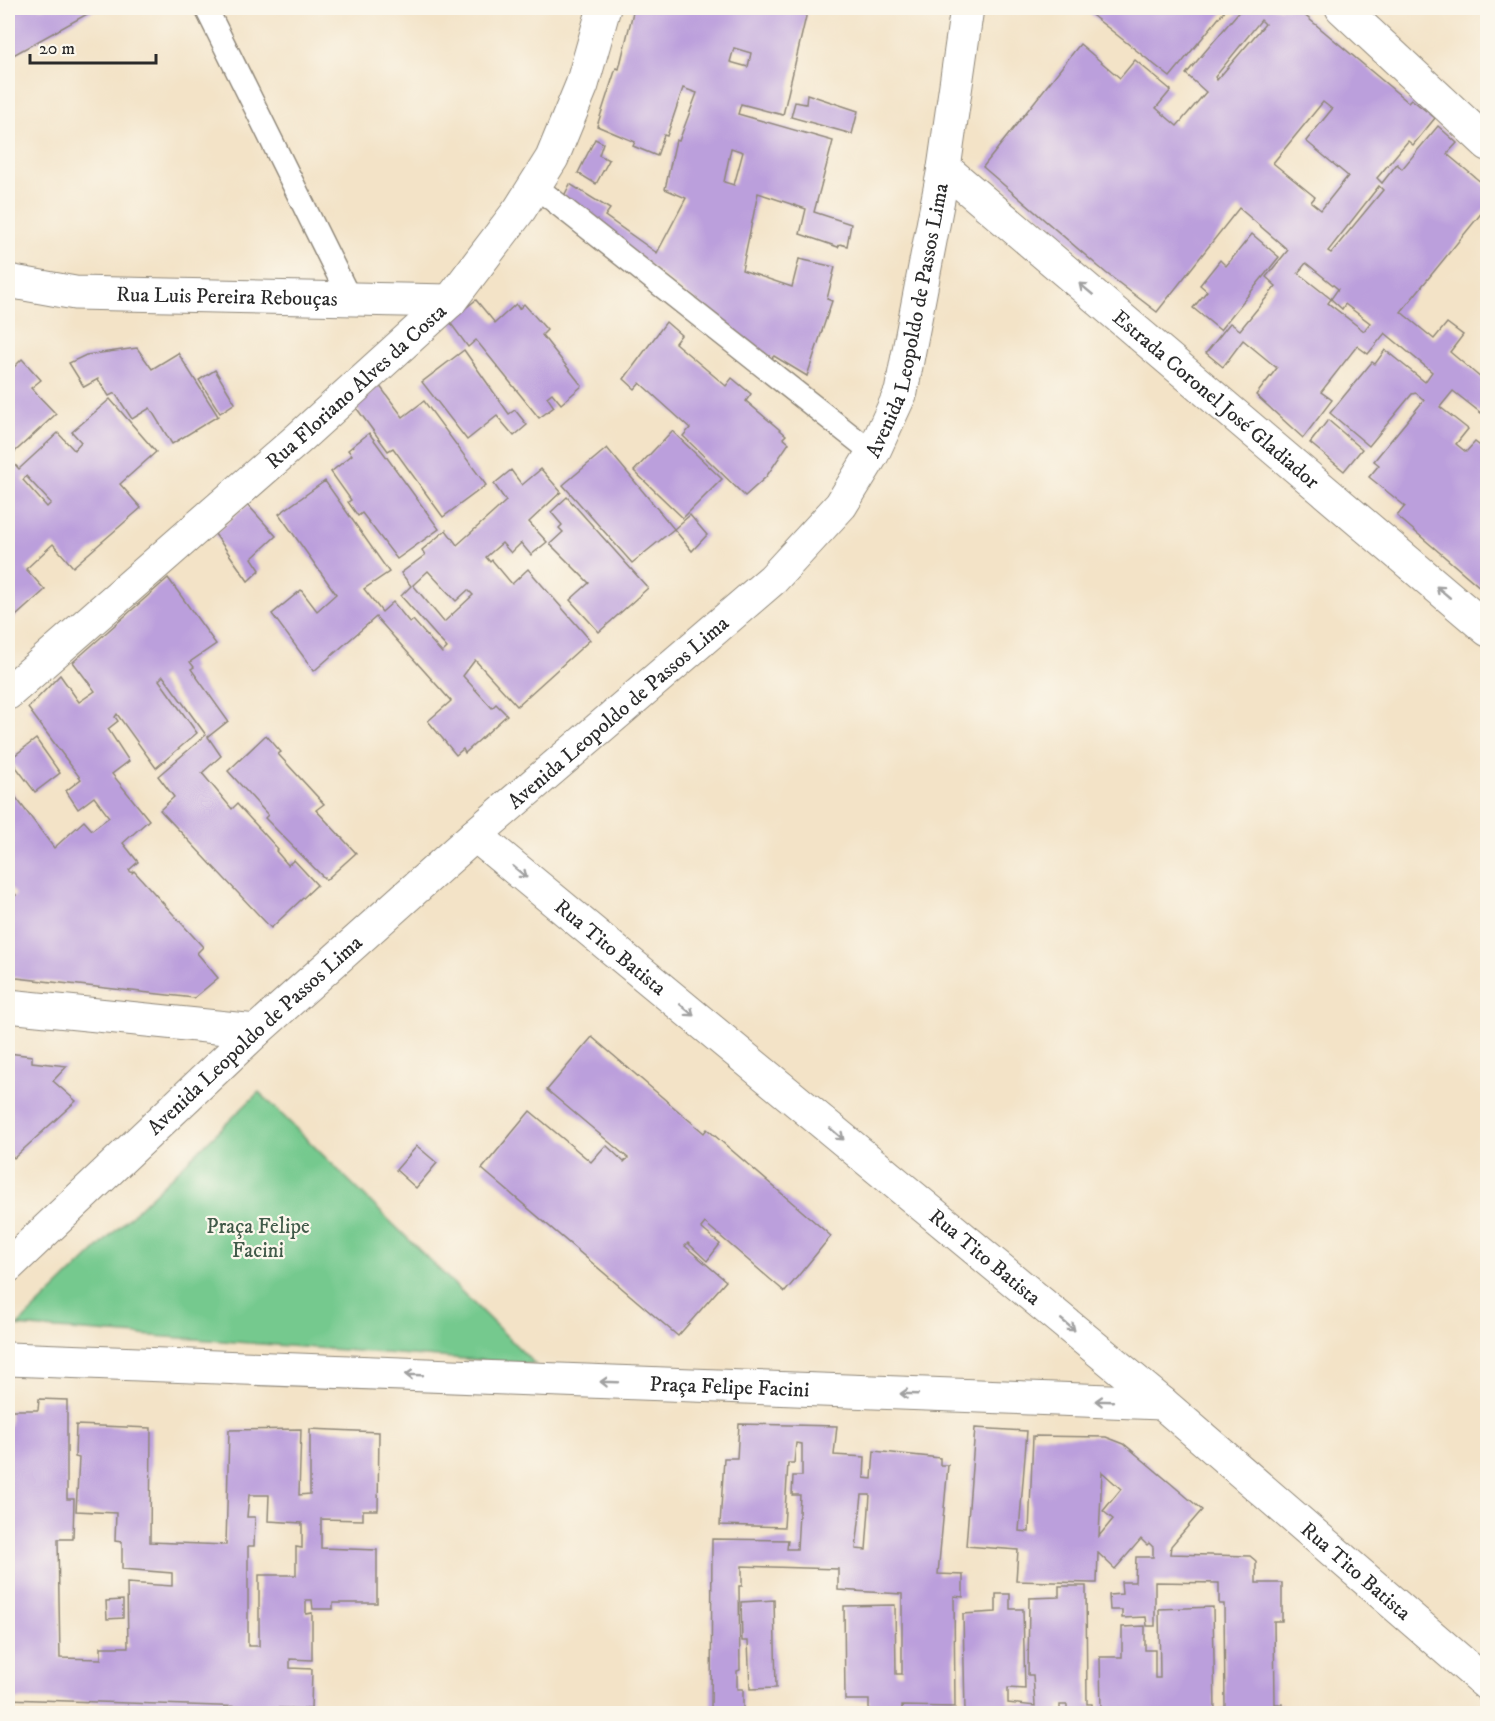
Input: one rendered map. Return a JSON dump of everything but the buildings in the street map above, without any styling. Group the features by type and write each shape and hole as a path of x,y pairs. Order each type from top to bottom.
{"street":[{"name":"Rua Floriano Alves da Costa","path":"8,693 298,439 450,301 535,186 552,158 582,85 604,8"},
{"name":"Avenida Leopoldo de Passos Lima","path":"8,1266 256,1031 475,834 773,579 841,506 873,453 900,392 944,168 967,8"},
{"path":"1342,8 1488,144"},
{"name":"Estrada Coronel José Gladiador","path":"944,168 1488,630"},
{"name":"Rua Luis Pereira Rebouças","path":"8,281 75,293 450,301"},
{"name":"Rua Tito Batista","path":"475,834 1162,1403 1488,1685"},
{"path":"8,1006 256,1031"},
{"name":"Praça Felipe Facini","path":"8,1359 1162,1403"}],"lane":[{"path":"206,8 350,299"},
{"path":"535,186 873,453"}],"green space":[{"name":"Praça Felipe Facini","path":"259,1092 535,1364 17,1326"}]}
